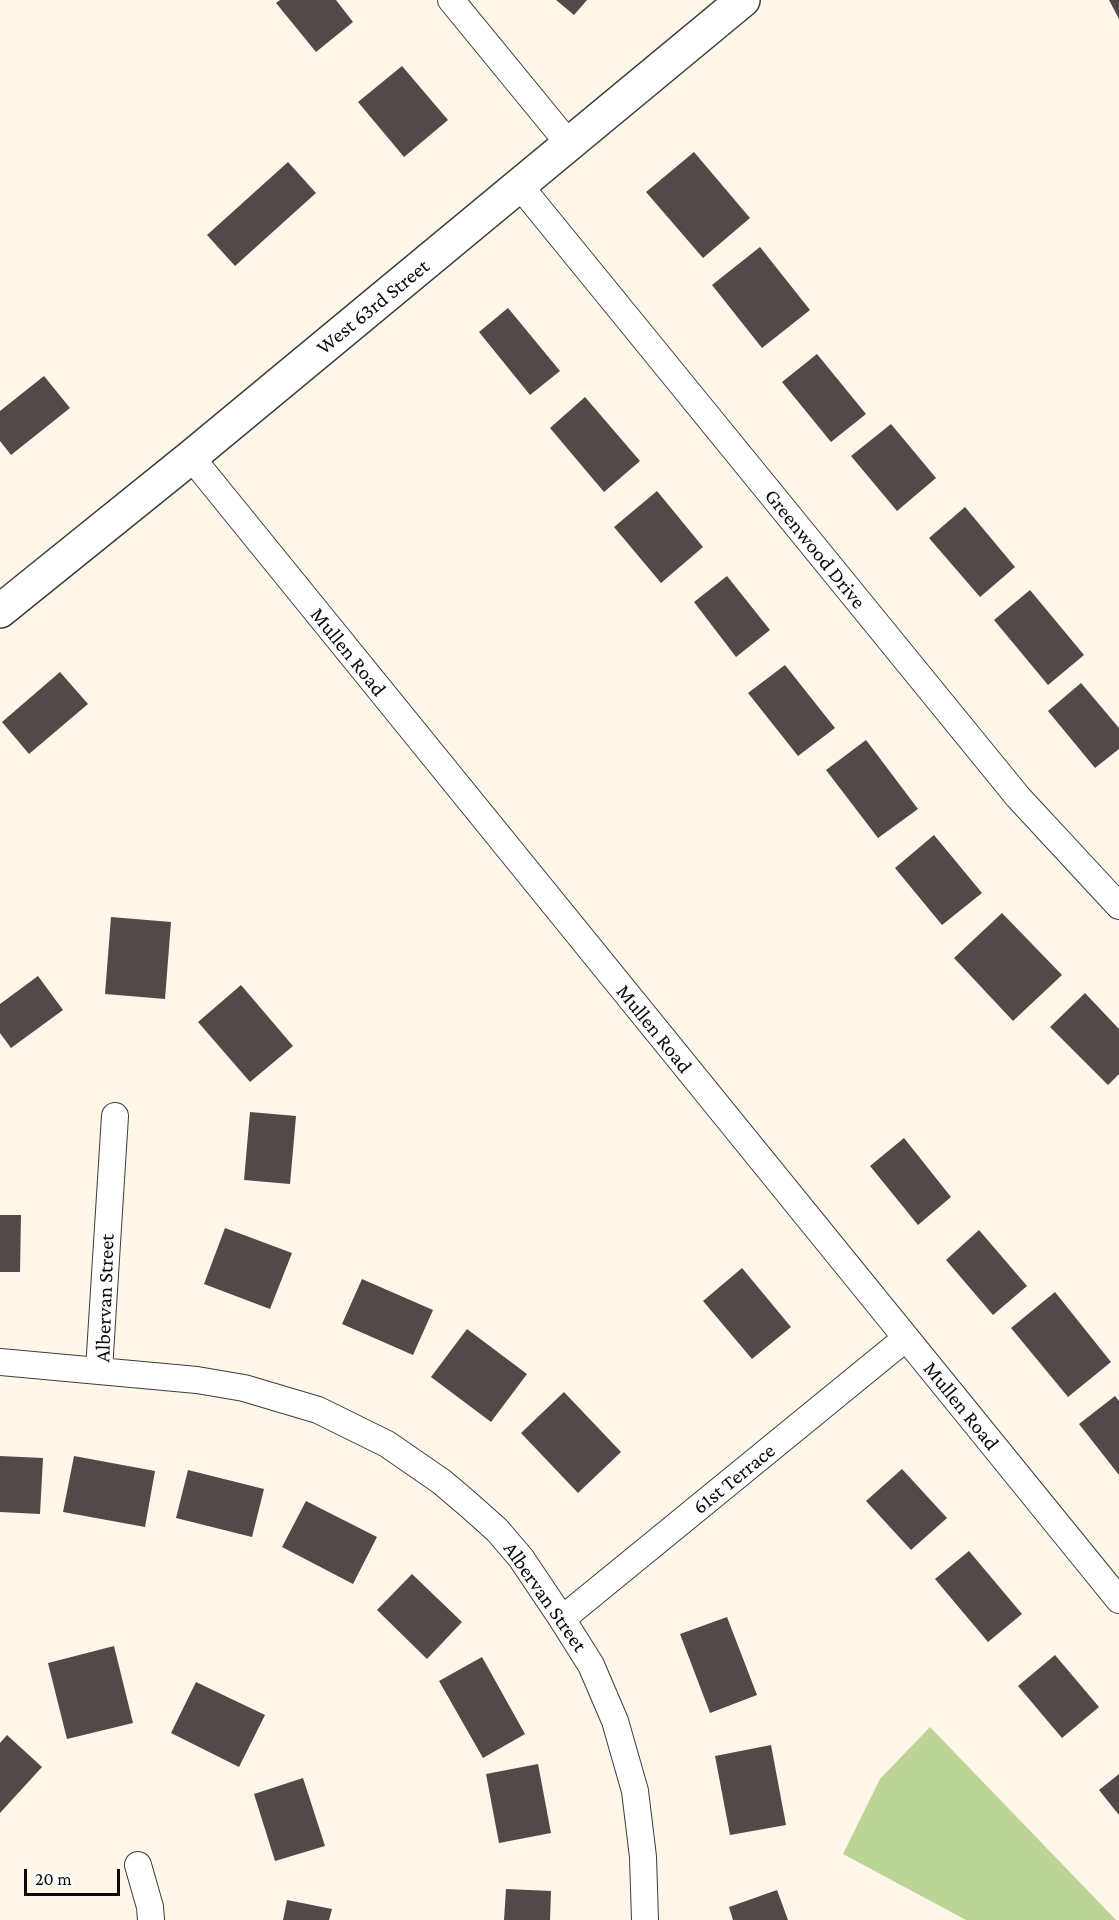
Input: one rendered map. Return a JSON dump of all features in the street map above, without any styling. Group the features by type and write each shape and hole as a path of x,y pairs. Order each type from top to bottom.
{"street":[{"path":"452,0 569,144"},
{"name":"West 63rd Street","path":"0,611 520,186 743,0"},
{"name":"Greenwood Drive","path":"520,186 1018,797 1119,906"},
{"name":"Mullen Road","path":"190,457 1119,1600"},
{"name":"Albervan Street","path":"115,1116 99,1370 197,1380 244,1388 318,1410 387,1444 442,1482 496,1530 521,1558 591,1665 615,1721 635,1791 644,1857 645,1920"},
{"name":"61st Terrace","path":"562,1619 906,1338"},
{"path":"0,1362 99,1370"},
{"path":"138,1865 150,1907 151,1920"}],"green space":[{"path":"930,1727 1116,1920 966,1920 843,1854 880,1779"}],"building":[{"path":"280,0 336,0 353,22 316,52 276,3"},
{"path":"556,0 587,0 574,15"},
{"path":"1109,0 1119,0 1119,19"},
{"path":"402,66 448,120 404,157 358,102"},
{"path":"694,152 750,218 703,258 646,192"},
{"path":"288,162 316,193 235,266 207,235"},
{"path":"760,247 810,310 762,348 712,285"},
{"path":"508,308 560,371 530,395 479,332"},
{"path":"817,354 866,414 831,442 782,382"},
{"path":"44,376 70,408 11,455 0,441 0,411"},
{"path":"585,397 640,461 604,492 550,428"},
{"path":"891,424 936,478 897,511 851,456"},
{"path":"657,491 703,547 661,583 614,527"},
{"path":"965,507 1015,567 980,597 929,538"},
{"path":"727,576 770,630 736,657 694,602"},
{"path":"1030,590 1084,655 1048,685 994,620"},
{"path":"785,665 835,728 798,756 748,693"},
{"path":"60,672 88,704 29,754 2,722"},
{"path":"1081,683 1119,728 1119,749 1095,768 1048,711"},
{"path":"866,740 918,809 878,838 826,770"},
{"path":"934,835 982,893 942,925 895,868"},
{"path":"1002,913 1062,975 1013,1021 954,958"},
{"path":"111,917 171,922 165,999 105,994"},
{"path":"38,976 63,1010 11,1048 0,1033 0,1004"},
{"path":"241,985 293,1046 250,1082 198,1022"},
{"path":"1085,993 1119,1029 1119,1074 1108,1085 1050,1027"},
{"path":"250,1112 296,1116 290,1184 244,1180"},
{"path":"904,1138 951,1197 918,1225 870,1166"},
{"path":"0,1215 21,1215 20,1272 0,1272"},
{"path":"225,1228 292,1253 270,1309 204,1284"},
{"path":"979,1230 1027,1286 993,1315 946,1260"},
{"path":"742,1268 791,1327 752,1359 703,1301"},
{"path":"362,1279 433,1310 413,1355 342,1324"},
{"path":"1055,1292 1111,1362 1068,1397 1011,1328"},
{"path":"467,1329 527,1374 491,1422 431,1377"},
{"path":"564,1392 621,1452 578,1493 521,1433"},
{"path":"1115,1396 1119,1401 1119,1475 1079,1424"},
{"path":"0,1456 43,1458 40,1514 0,1512"},
{"path":"74,1456 155,1471 145,1527 63,1512"},
{"path":"902,1469 947,1518 911,1550 866,1501"},
{"path":"188,1470 264,1489 252,1537 176,1518"},
{"path":"306,1501 377,1537 353,1584 282,1547"},
{"path":"969,1551 1022,1614 988,1642 935,1579"},
{"path":"412,1574 462,1622 427,1659 377,1610"},
{"path":"727,1617 757,1695 710,1713 680,1634"},
{"path":"114,1646 133,1723 67,1739 48,1663"},
{"path":"1055,1655 1099,1707 1062,1738 1018,1686"},
{"path":"482,1657 525,1734 483,1758 439,1681"},
{"path":"196,1682 265,1715 239,1767 171,1733"},
{"path":"7,1735 42,1767 0,1813 0,1743"},
{"path":"771,1745 786,1825 730,1835 715,1756"},
{"path":"538,1764 551,1833 499,1843 486,1774"},
{"path":"1119,1774 1119,1815 1099,1790"},
{"path":"303,1778 325,1846 275,1861 254,1794"},
{"path":"506,1889 551,1891 550,1920 504,1920"},
{"path":"777,1890 788,1920 733,1920 729,1907"},
{"path":"287,1900 332,1909 329,1920 283,1920"}]}
